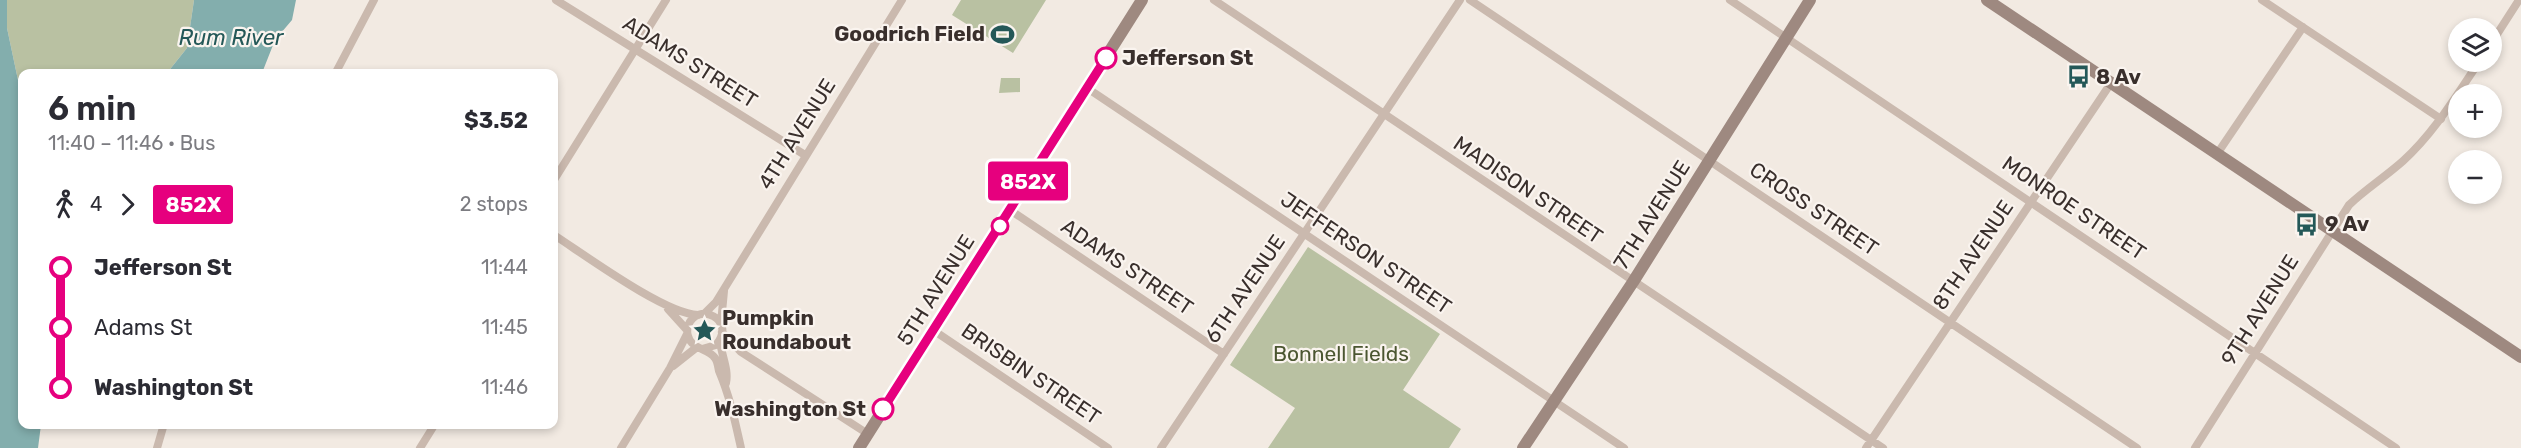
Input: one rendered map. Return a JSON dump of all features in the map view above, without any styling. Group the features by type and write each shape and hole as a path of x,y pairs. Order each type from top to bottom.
{"main road":[{"name":"5TH AVENUE","path":"859,448 1142,0"},
{"name":"7TH AVENUE","path":"1523,448 1633,282 1810,0"},
{"path":"1987,0 2521,357"}],"street":[{"path":"337,69 340,59 374,0"},
{"name":"ADAMS STREET","path":"556,0 805,154"},
{"path":"558,173 666,0"},
{"name":"4TH AVENUE","path":"701,314 710,310 725,288 805,154 902,0"},
{"name":"MADISON STREET","path":"1214,0 1883,448"},
{"name":"6TH AVENUE","path":"1161,448 1460,0"},
{"name":"CROSS STREET","path":"1470,0 1951,321 2136,448"},
{"name":"MONROE STREET","path":"1730,0 2396,448"},
{"path":"2262,0 2441,119"},
{"path":"2502,26 2519,0"},
{"path":"2217,154 2303,27"},
{"name":"9TH AVENUE","path":"2194,448 2349,205 2403,161 2441,119 2472,72"},
{"name":"8TH AVENUE","path":"1866,448 2111,83"},
{"name":"JEFFERSON STREET","path":"1087,88 1624,448"},
{"name":"ADAMS STREET","path":"1010,210 1224,354"},
{"path":"558,238 661,303 682,313 712,315 721,332 741,352 868,434"},
{"name":"4TH AVENUE","path":"725,288 721,352 728,376 726,384"},
{"path":"661,303 681,321 690,341 710,352 716,359 726,384 741,448"},
{"path":"621,448 670,368 691,320 701,314"},
{"name":"BRISBIN STREET","path":"933,330 1108,448"},
{"path":"670,368 700,348 711,348 721,332"},
{"path":"157,448 163,429"},
{"path":"420,448 432,429"}],"green space":[{"path":"7,0 194,0 187,48 170,69 18,69 18,80 7,28"},
{"name":"Goodrich Field","path":"961,0 1046,0 1013,53 952,15"},
{"path":"1001,78 1020,78 1020,92 999,93"},
{"name":"Bonnell Fields","path":"1308,247 1440,334 1403,390 1461,429 1449,448 1268,448 1295,408 1230,365"}],"water":[{"path":"0,0 7,0 7,28 18,80 18,429 40,429 38,448 0,448"},
{"name":"Rum River","path":"194,0 296,0 292,20 275,40 264,69 170,69 187,48"}],"bus line":[{"name":"852X","path":"883,409 1106,58"}],"place":[{"name":"Goodrich Field","path":"1003,34"},
{"name":"Jefferson St","path":"1106,58"},
{"name":"8 Av","path":"2078,77"},
{"name":"9 Av","path":"2307,224"},
{"name":"Pumpkin Roundabout","path":"704,330"},
{"name":"Washington St","path":"883,409"}]}
